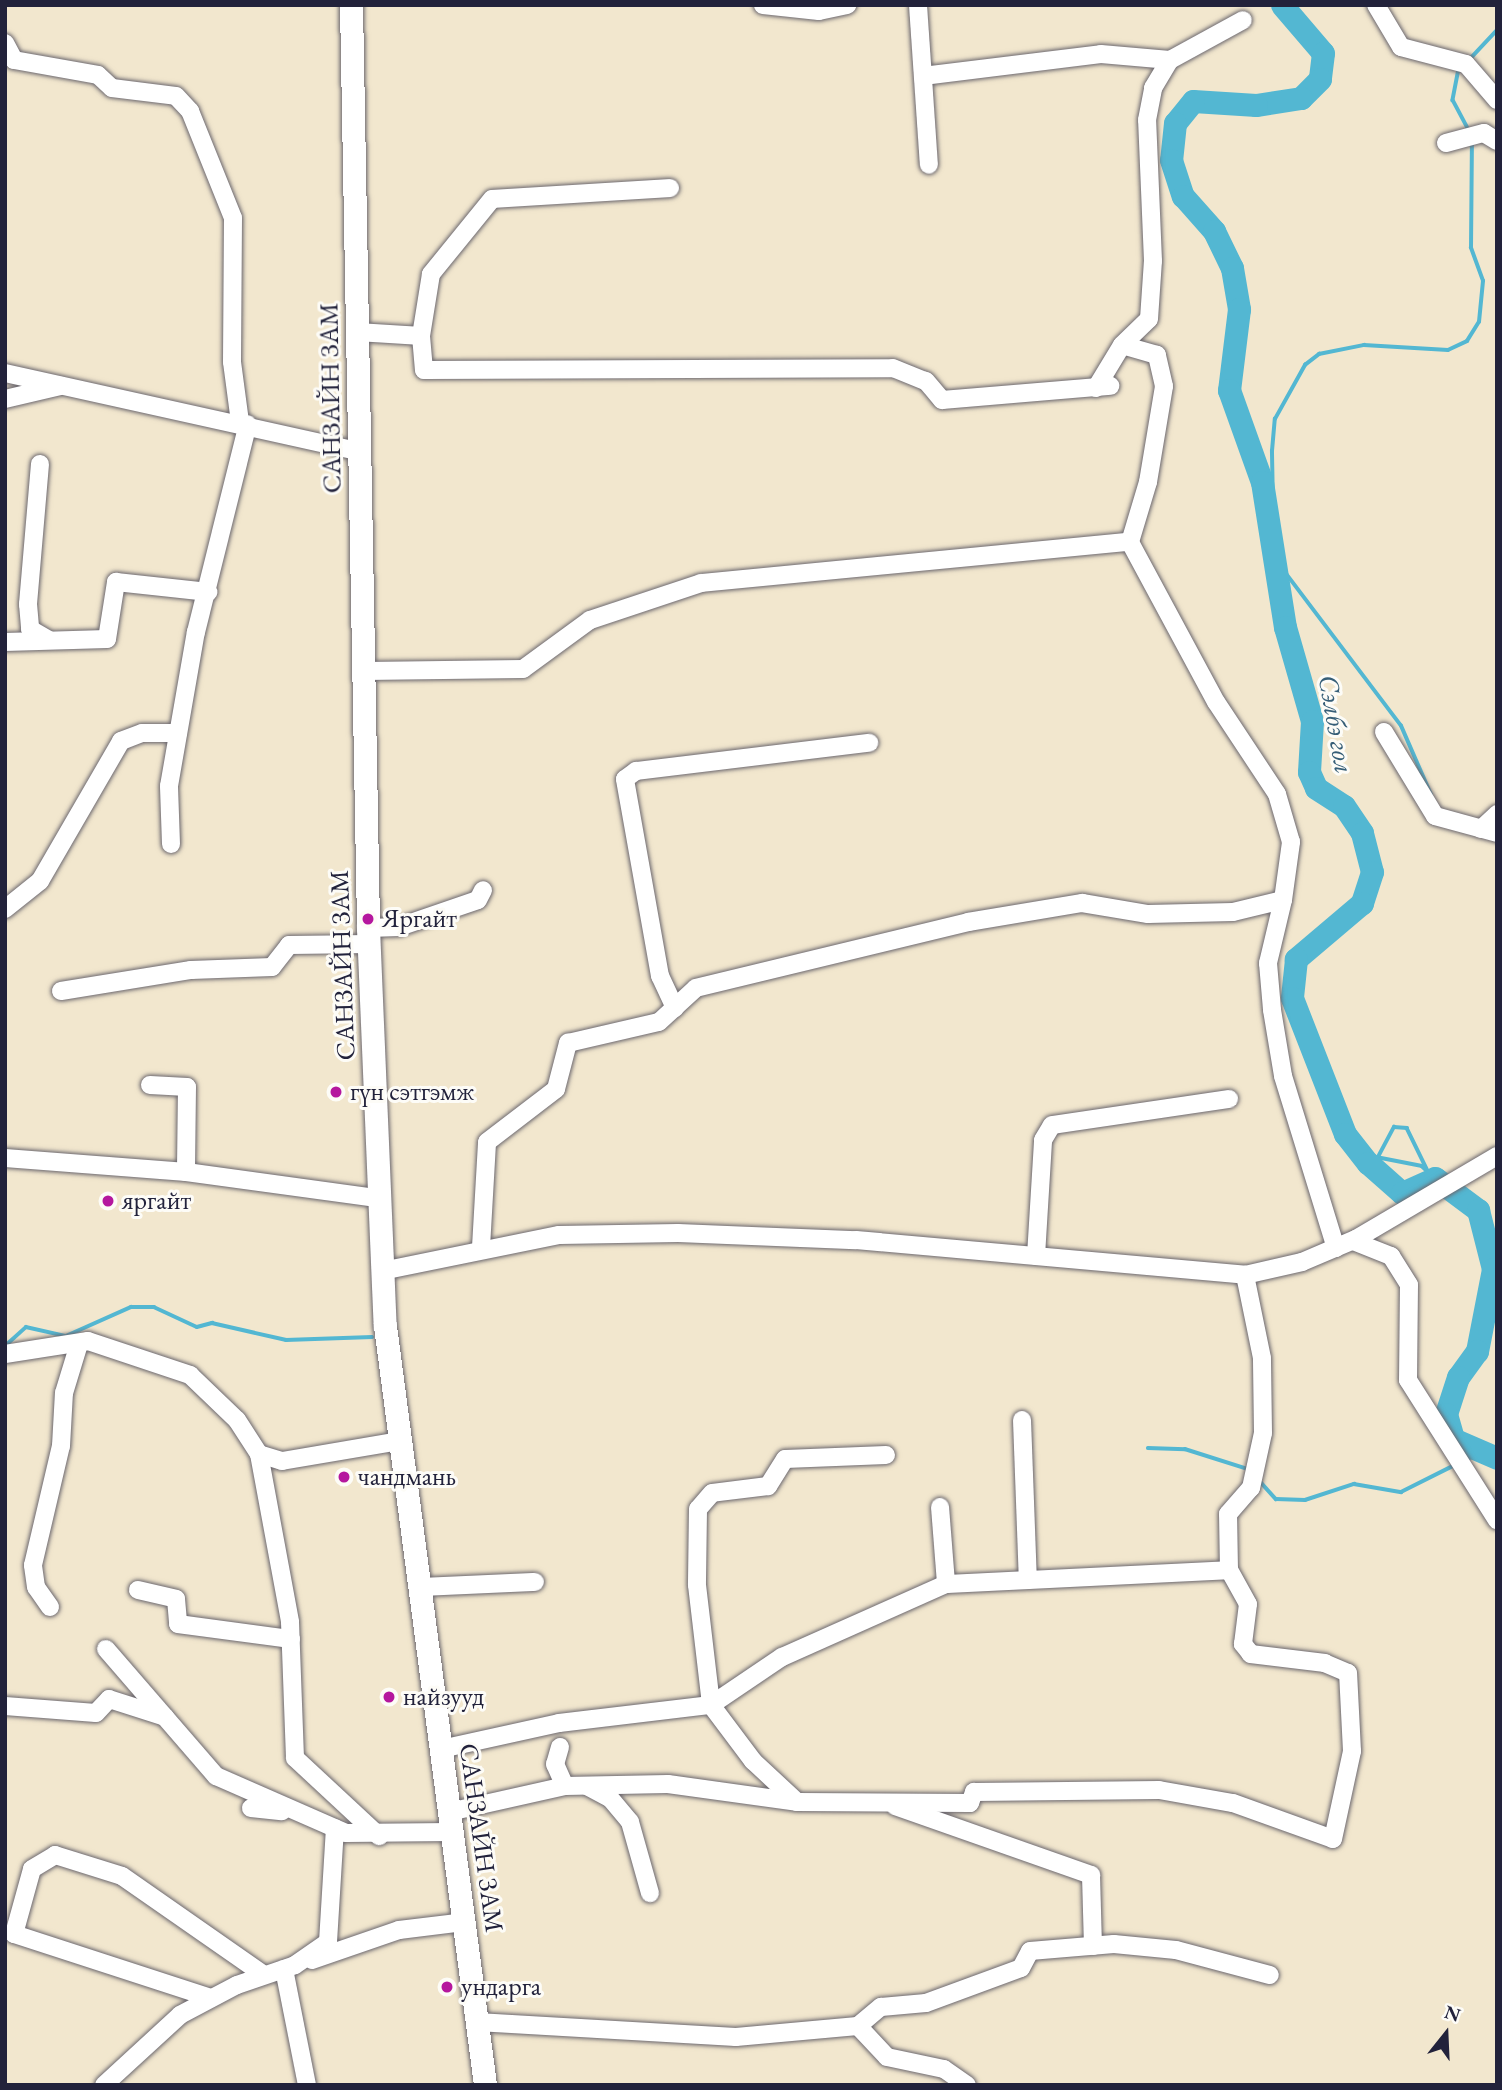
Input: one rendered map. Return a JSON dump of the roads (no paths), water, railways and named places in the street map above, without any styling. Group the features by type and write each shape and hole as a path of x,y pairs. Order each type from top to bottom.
{"main road":[{"name":"САНЗАЙН ЗАМ","path":"351,5 368,936 377,1198 386,1336 485,2085"}],"street":[{"path":"762,5 819,12 847,5"},
{"path":"918,5 929,165"},
{"path":"1376,5 1401,47 1466,64 1497,100"},
{"path":"670,188 492,199 431,274 421,336 424,370 892,368 926,381 942,400 1103,387 1122,345 1149,319 1153,261 1147,120 1153,88 1170,60 1242,20"},
{"path":"5,43 14,60 98,75 112,88 176,96 190,111 233,218 232,362 244,423 178,733 169,786 172,844"},
{"path":"923,76 1101,54 1170,60"},
{"path":"1446,143 1488,138"},
{"path":"358,332 421,336"},
{"path":"1122,345 1157,355 1164,386 1149,482 1130,542 1216,702 1277,794 1291,842 1283,900 1268,964 1272,1010 1283,1076 1344,1244"},
{"path":"5,373 244,423 360,452"},
{"path":"5,398 63,385"},
{"path":"40,464 28,604 30,629 49,640"},
{"path":"365,671 523,669 590,620 701,583 1130,542"},
{"path":"5,642 107,639 116,582 208,592"},
{"path":"1384,732 1435,816 1489,831 1497,814"},
{"path":"5,909 40,881 121,741 142,733 178,733"},
{"path":"674,1008 660,976 625,779 636,771 869,743"},
{"path":"61,992 191,970 272,967 289,945 368,936 399,928 478,900 483,890"},
{"path":"481,1247 487,1142 556,1089 568,1043 659,1022 696,988 968,922 1083,903 1160,914 1233,912 1283,900"},
{"path":"150,1085 187,1087 186,1172"},
{"path":"1036,1256 1043,1140 1052,1125 1228,1099"},
{"path":"5,1158 186,1172 377,1198"},
{"path":"382,1271 481,1247 559,1235 692,1233 1036,1256 1245,1275 1344,1244 1428,1201 1491,1161"},
{"path":"1344,1244 1391,1256 1409,1285 1408,1380 1497,1520"},
{"path":"106,1649 172,1718 216,1776 299,1815 335,1828 379,1836 450,1822 573,1784 668,1784 797,1802 970,1803 974,1792 1159,1790 1233,1803 1333,1839 1352,1751 1348,1673 1325,1663 1251,1654 1243,1644 1248,1604 1229,1570 1228,1514 1251,1488 1264,1433 1262,1358 1245,1275"},
{"path":"50,1607 36,1587 33,1564 61,1447 64,1393 79,1344"},
{"path":"5,1354 39,1345 79,1344 123,1350 190,1375 237,1420 259,1454 291,1639 295,1758 379,1836"},
{"path":"1022,1420 1028,1580"},
{"path":"259,1454 282,1461 400,1441"},
{"path":"797,1802 753,1761 711,1704 697,1585 698,1509 712,1493 768,1486 785,1459 886,1455"},
{"path":"940,1507 946,1584"},
{"path":"441,1749 559,1723 711,1704 782,1657 946,1584 1229,1570"},
{"path":"419,1587 536,1582"},
{"path":"138,1590 176,1599 178,1624 291,1639"},
{"path":"5,1706 96,1713 109,1699 172,1718"},
{"path":"560,1747 555,1765 573,1784 610,1798 630,1822 650,1893"},
{"path":"888,1803 1091,1875 1093,1946"},
{"path":"251,1808 299,1815"},
{"path":"290,1966 328,1942 335,1828"},
{"path":"211,1998 10,1933 32,1869 55,1855 122,1876 264,1975"},
{"path":"104,2085 180,2015 211,1998 264,1975 399,1930 464,1923"},
{"path":"477,2022 736,2037 858,2025 881,2007 926,2003 1021,1968 1030,1951 1093,1946 1176,1951 1270,1975"},
{"path":"290,1966 307,2085"},
{"path":"858,2025 887,2057 944,2069 967,2085"}],"waterway":[{"name":"Сэлбэ гол","path":"1282,5 1323,53 1320,79 1301,98 1256,105 1193,101 1175,123 1171,160 1183,196 1214,231 1232,268 1239,309 1229,390 1262,482 1285,627 1312,721 1309,772 1316,788 1344,806 1362,833 1372,872 1362,903 1296,959 1292,998 1345,1134 1368,1163 1402,1193 1435,1178 1478,1210 1493,1269 1477,1351 1458,1377 1446,1414 1453,1439 1497,1458"},
{"path":"1470,59 1497,30"},
{"path":"1459,69 1453,100 1469,130"},
{"path":"1431,795 1401,726 1274,558 1272,451 1275,419 1305,365 1319,354 1364,345 1448,350 1467,341 1479,322 1483,281 1471,248 1472,141"},
{"path":"1378,1157 1394,1127 1407,1128 1428,1171"},
{"path":"1361,1154 1422,1166 1435,1178"},
{"path":"1478,1210 1497,1236"},
{"path":"5,1346 26,1327 66,1336 131,1307 154,1307 197,1327 212,1323 286,1340 372,1337"},
{"path":"1148,1448 1185,1449 1248,1469"},
{"path":"1465,1459 1480,1455"},
{"path":"1258,1479 1276,1499 1305,1500 1354,1484 1401,1492 1455,1465"}],"place":[{"name":"Яргайт","path":"368,919"},
{"name":"гүн сэтгэмж","path":"336,1092"},
{"name":"яргайт","path":"108,1201"},
{"name":"чандмань","path":"344,1477"},
{"name":"найзууд","path":"389,1697"},
{"name":"ундарга","path":"447,1987"}]}
